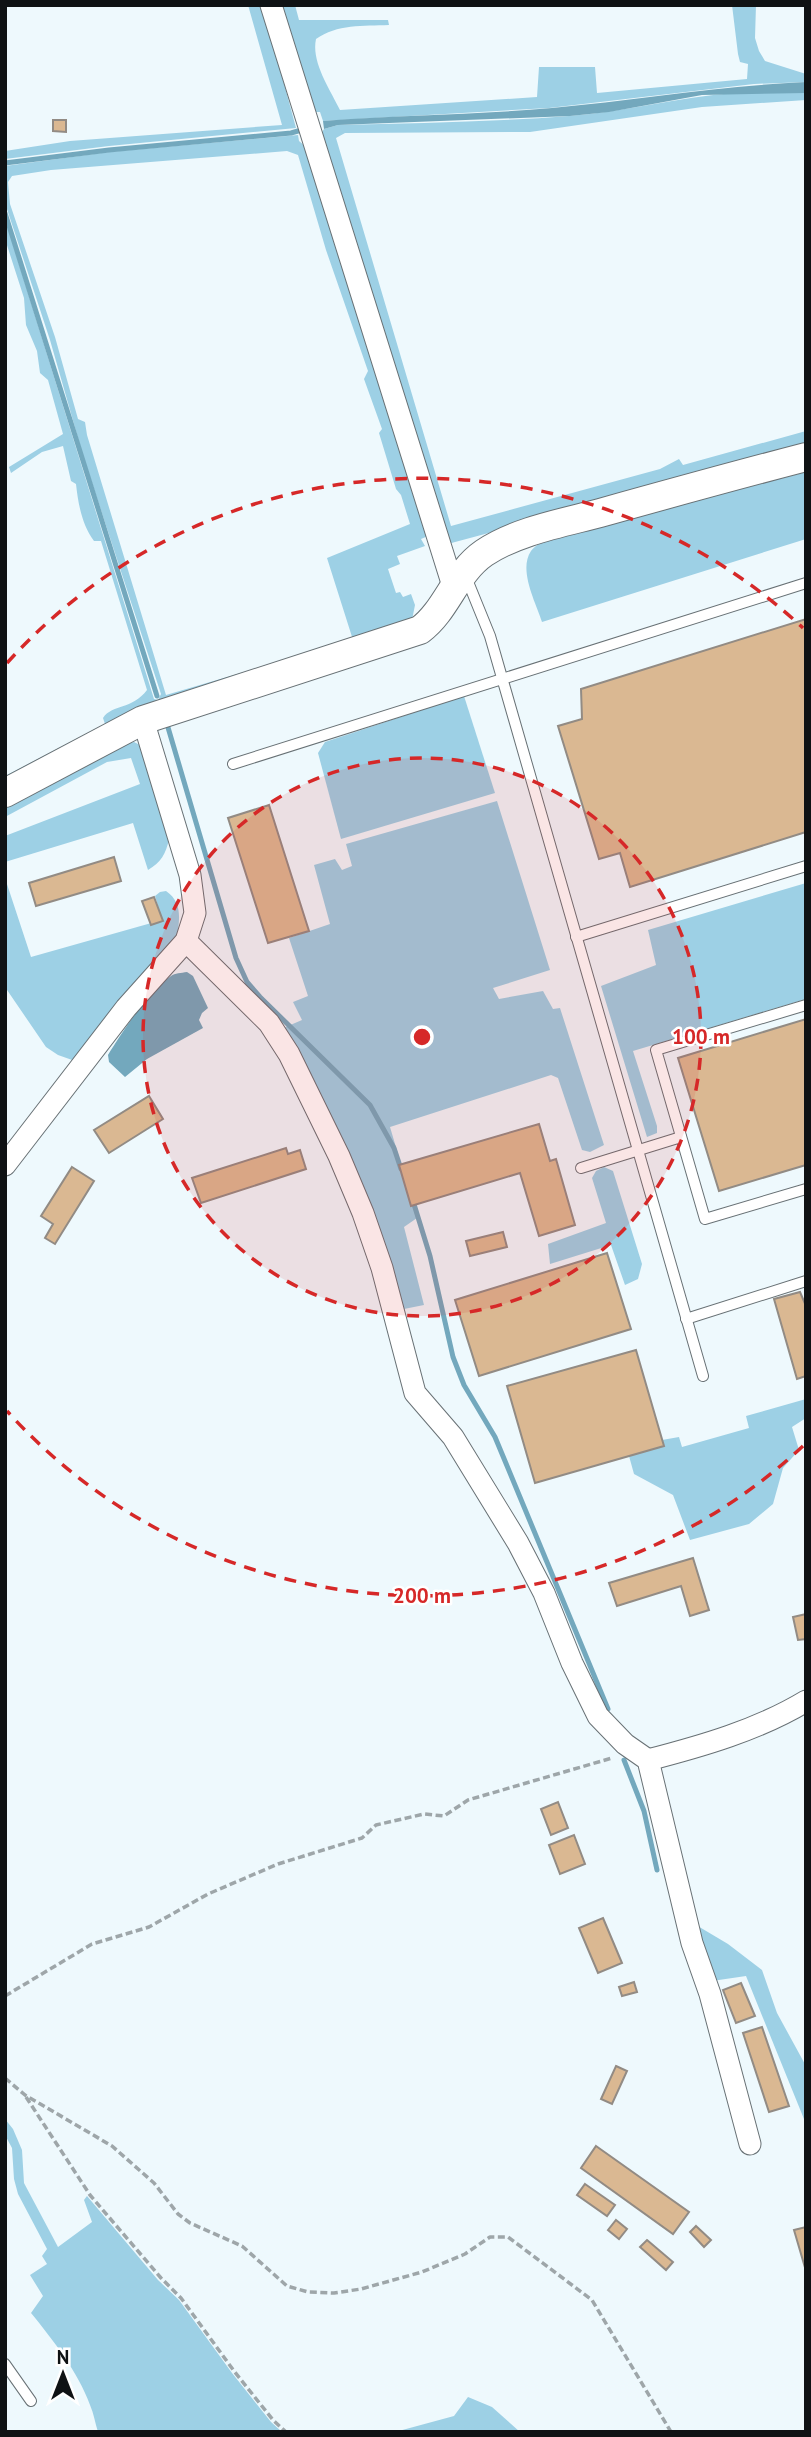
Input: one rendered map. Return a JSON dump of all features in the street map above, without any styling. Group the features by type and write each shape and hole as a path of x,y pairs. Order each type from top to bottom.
{"street":[{"path":"271,5 458,579"},
{"path":"5,793 143,720 420,630 430,622 458,579 482,554 516,538 806,457"},
{"path":"5,1165 126,1007 186,941 195,913 190,876 143,720"},
{"path":"186,941 268,1023 289,1054 339,1156 363,1213 382,1268 415,1393 453,1437 518,1543 544,1593 572,1663 598,1716 642,1756 750,2144"},
{"path":"642,1756 726,1737 780,1716 806,1701"}],"lane":[{"path":"458,579 490,636 703,1376"},
{"path":"233,764 806,583"},
{"path":"576,937 806,866"},
{"path":"806,1005 656,1050 705,1219 806,1189"},
{"path":"581,1168 681,1137"},
{"path":"686,1320 806,1281"},
{"path":"5,2364 31,2401"}],"path":[{"path":"5,1996 92,1944 149,1927 208,1894 278,1864 362,1838 376,1825 424,1814 444,1816 468,1800 642,1756"},
{"path":"5,2077 25,2095 112,2146 154,2183 178,2214 190,2223 242,2246 287,2286 308,2292 334,2293 361,2289 422,2273 465,2253 490,2237 508,2237 592,2300 671,2432"},
{"path":"25,2095 90,2195 181,2298 242,2381 286,2432"}],"shaded area":[{"path":"248,5 263,5 296,128 5,159 5,151 70,141 282,125"},
{"path":"279,5 295,5 299,20 388,20 389,25 341,28 316,39 319,66 340,110 537,97 539,67 595,67 597,93 747,79 748,64 740,62 732,5 756,5 755,38 765,61 806,74 806,82 754,84 549,108 323,121 320,112 311,112"},
{"path":"806,82 806,93 702,95 609,112 570,116 338,125 324,129 323,121 523,110"},
{"path":"734,93 806,93 806,100 702,107 530,132 345,133 336,138 451,526 660,469 679,459 683,465 806,431 806,448 444,545 318,139 324,129 338,125 569,116"},
{"path":"298,135 299,141 306,147 428,536 421,539 425,546 397,556 400,564 388,569 396,593 400,592 403,597 411,594 415,605 412,620 5,787 5,776 105,724 103,718 107,714 135,701 147,690 101,541 94,541 84,521 76,484 71,481 63,446 42,452 11,473 9,467 63,434 48,380 40,373 37,351 26,325 24,298 5,239 5,219 154,699 158,700 161,694 5,203 5,166 109,152","holes":["287,151 298,155 326,250 368,371 364,379 382,429 379,433 396,489 401,495 410,524 327,558 353,640 166,695 85,422 78,419 55,337 10,204 8,182 12,176 51,170"]},
{"path":"806,472 806,539 542,622 529,586 526,567 531,551 544,540"},
{"path":"464,696 495,793 341,839 318,753 325,742"},
{"path":"134,742 140,745 169,839 160,861 148,870 133,823 5,862 5,836 140,784 131,758 107,762 5,817 5,807"},
{"path":"497,801 550,970 493,988 499,999 543,991 553,1009 560,1008 604,1145 590,1152 582,1150 558,1078 551,1075 390,1127 417,1218 404,1227 424,1305 399,1310 281,1029 302,1020 293,1002 308,996 289,938 330,924 314,865 335,859 342,870 352,866 346,844"},
{"path":"5,878 31,957 162,920 155,896 160,892 166,891 177,905 177,936 75,1061 46,1047 5,987"},
{"path":"806,883 806,999 633,1051 657,1126 657,1133 647,1137 601,986 656,965 648,930"},
{"path":"187,972 193,976 208,1008 199,1020 203,1028 147,1059 125,1077 109,1062 108,1055 154,991 173,975"},
{"path":"604,1167 613,1171 642,1264 638,1279 625,1285 611,1245 550,1264 548,1244 606,1223 592,1178 596,1171"},
{"path":"806,1399 806,1418 792,1427 799,1450 783,1468 773,1504 749,1524 690,1540 673,1495 634,1474 629,1456 662,1440 679,1437 682,1447 749,1428 746,1416"},
{"path":"691,1922 728,1944 762,1970 777,2013 806,2066 806,2124 746,1976 712,1981"},
{"path":"5,2119 13,2129 22,2150 24,2183 58,2247 92,2222 84,2200 87,2196 158,2280 179,2300 232,2373 282,2432 98,2432 79,2380 31,2313 43,2296 30,2275 47,2264 42,2256 47,2249 18,2194 12,2148 5,2135"},
{"path":"468,2397 492,2407 520,2432 395,2432 454,2416"}],"building":[{"path":"53,120 66,120 66,132 53,131"},
{"path":"806,619 806,832 630,887 620,853 599,859 558,726 582,719 581,689"},
{"path":"269,805 309,931 268,943 228,818"},
{"path":"114,857 121,881 36,906 29,883"},
{"path":"154,897 163,921 151,925 142,901"},
{"path":"806,1019 806,1165 719,1191 678,1058"},
{"path":"149,1096 163,1119 109,1153 94,1130"},
{"path":"539,1124 550,1161 556,1159 575,1225 539,1236 520,1173 411,1206 399,1165"},
{"path":"286,1148 288,1154 300,1150 306,1169 201,1203 192,1178"},
{"path":"72,1167 94,1181 55,1244 45,1238 53,1224 41,1216"},
{"path":"503,1232 507,1247 470,1256 466,1241"},
{"path":"607,1253 631,1329 479,1376 455,1300"},
{"path":"800,1292 806,1306 806,1376 797,1379 774,1299"},
{"path":"636,1350 664,1446 535,1483 507,1386"},
{"path":"693,1558 709,1610 690,1616 681,1586 617,1606 609,1583"},
{"path":"806,1614 806,1639 798,1640 793,1617"},
{"path":"558,1802 568,1828 551,1835 541,1809"},
{"path":"574,1835 585,1864 560,1874 549,1845"},
{"path":"603,1918 622,1963 598,1973 579,1928"},
{"path":"634,1982 637,1992 622,1996 619,1987"},
{"path":"741,1983 755,2016 736,2023 723,1990"},
{"path":"762,2027 789,2106 769,2112 743,2033"},
{"path":"616,2066 627,2071 612,2104 601,2099"},
{"path":"596,2146 689,2212 673,2234 581,2168"},
{"path":"585,2184 615,2205 607,2216 577,2195"},
{"path":"616,2220 627,2229 619,2239 608,2230"},
{"path":"696,2226 711,2240 704,2247 690,2232"},
{"path":"806,2227 806,2271 794,2230"},
{"path":"647,2240 673,2262 666,2270 640,2247"}],"waterway":[{"path":"5,163 291,133 305,129"},
{"path":"5,213 157,696"},
{"path":"167,724 236,958 247,982 370,1105 394,1148 401,1169"},
{"path":"413,1201 430,1256 453,1357 464,1385 495,1437 608,1709"},
{"path":"624,1760 644,1811 657,1870"}]}
